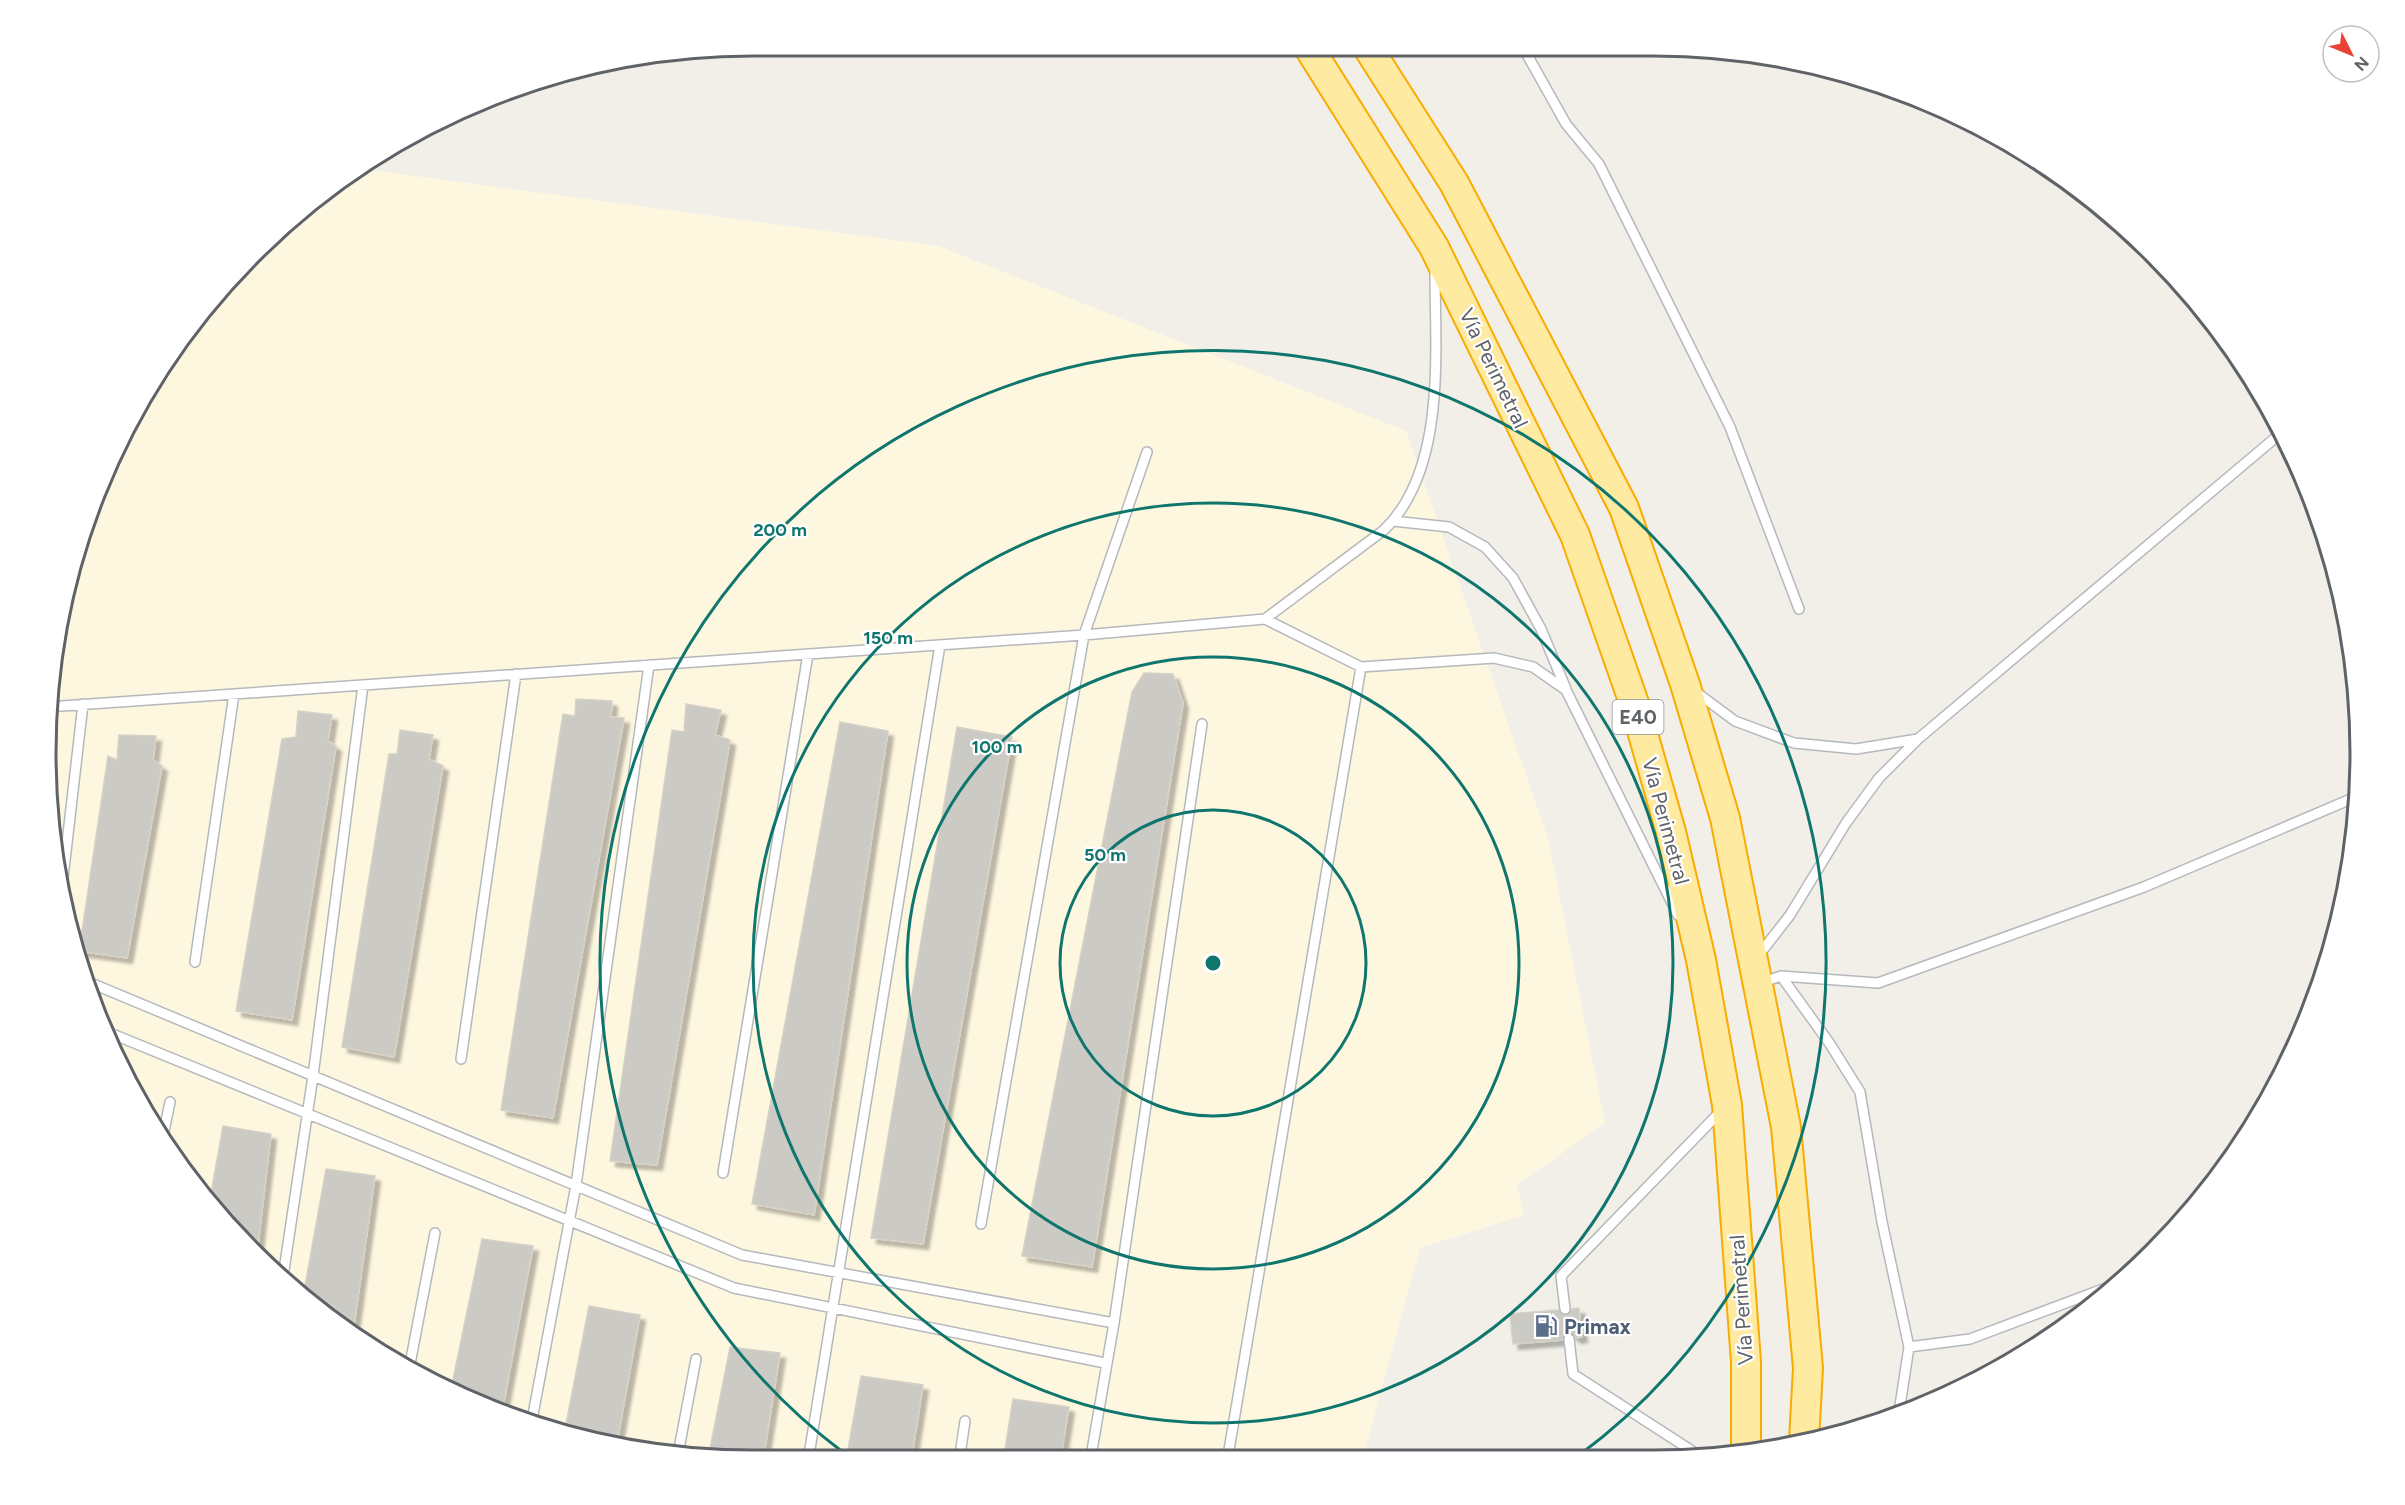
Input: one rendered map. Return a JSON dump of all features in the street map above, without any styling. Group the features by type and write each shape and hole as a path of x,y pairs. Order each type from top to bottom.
{"highway":[{"name":"Vía Perimetral","path":"1314,56 1434,247 1575,535 1635,706 1671,832 1701,960 1726,1105 1746,1362 1746,1443"},
{"name":"E40","path":"1373,56 1454,183 1624,508 1685,684 1725,818 1765,974 1786,1127 1808,1368 1804,1432"}],"lane":[{"path":"1528,56 1566,124 1599,164 1730,427 1799,609"},
{"path":"1265,619 1393,521 1418,475 1435,407 1434,247"},
{"path":"1765,974 1790,915 1846,823 1879,778 1918,738 2275,438"},
{"path":"981,1224 1084,635 1147,452"},
{"path":"1393,521 1449,527 1485,547 1513,578 1541,628 1566,690 1701,960"},
{"path":"57,705 1084,635 1265,619 1361,667 1494,658 1533,667 1566,690"},
{"path":"809,1450 940,645"},
{"path":"723,1173 808,654"},
{"path":"533,1414 576,1185 649,665"},
{"path":"1229,1450 1361,667"},
{"path":"460,1059 516,674"},
{"path":"1685,684 1736,721 1794,744 1856,749 1918,738"},
{"path":"283,1268 314,1076 363,685"},
{"path":"195,962 234,694"},
{"path":"65,863 83,704"},
{"path":"1092,1450 1105,1363 1114,1323 1202,724"},
{"path":"1765,974 1878,983 2144,887 2348,800"},
{"path":"1765,974 1830,1044 1860,1092 1882,1222 1910,1347 1900,1404"},
{"path":"95,985 742,1255 1114,1323"},
{"path":"116,1036 734,1288 1105,1363"},
{"path":"165,1127 170,1102"},
{"path":"1565,1309 1561,1276 1726,1105"},
{"path":"411,1360 435,1233"},
{"path":"1910,1347 1970,1339 2091,1294"},
{"path":"1569,1339 1573,1374 1688,1448"},
{"path":"680,1446 696,1359"},
{"path":"961,1450 965,1421"}],"shaded area":[{"path":"370,170 938,246 1406,431 1548,838 1605,1123 1517,1185 1524,1215 1420,1248 1365,1450 752,1450 662,1444 572,1426 528,1413 486,1396 444,1378 404,1356 365,1332 328,1305 293,1277 228,1212 173,1140 149,1101 127,1061 92,977 79,933 61,843 57,798 57,707 61,662 79,572 92,528 127,444 173,365 200,328 228,293 293,228"}],"building":[{"path":"1144,673 1173,674 1183,703 1092,1267 1022,1256 1132,692"},
{"path":"576,699 612,701 611,717 624,718 553,1118 501,1110 563,714 575,716"},
{"path":"686,704 721,710 715,735 730,740 657,1165 610,1161 672,730 684,732"},
{"path":"298,711 332,715 328,741 336,746 292,1020 236,1011 282,739 296,737"},
{"path":"840,722 888,731 814,1215 752,1204"},
{"path":"957,727 1012,737 923,1244 871,1238"},
{"path":"400,730 433,735 429,759 443,766 394,1057 342,1047 389,754 397,754"},
{"path":"119,735 156,736 153,760 162,766 127,958 85,952 81,939 108,756 117,760"},
{"path":"223,1126 271,1134 258,1243 211,1191"},
{"path":"326,1169 375,1176 354,1324 305,1287"},
{"path":"482,1239 533,1246 504,1403 453,1382"},
{"path":"589,1306 640,1315 618,1436 566,1424"},
{"name":"Primax","path":"1579,1308 1582,1337 1576,1338 1569,1332 1562,1340 1513,1344 1510,1314 1558,1310 1565,1316 1572,1309"},
{"path":"730,1347 780,1353 765,1450 710,1448"},
{"path":"861,1376 923,1385 913,1450 848,1450"},
{"path":"1013,1399 1069,1407 1062,1450 1005,1450"}],"place":[{"name":"Primax","path":"1546,1326"}]}
